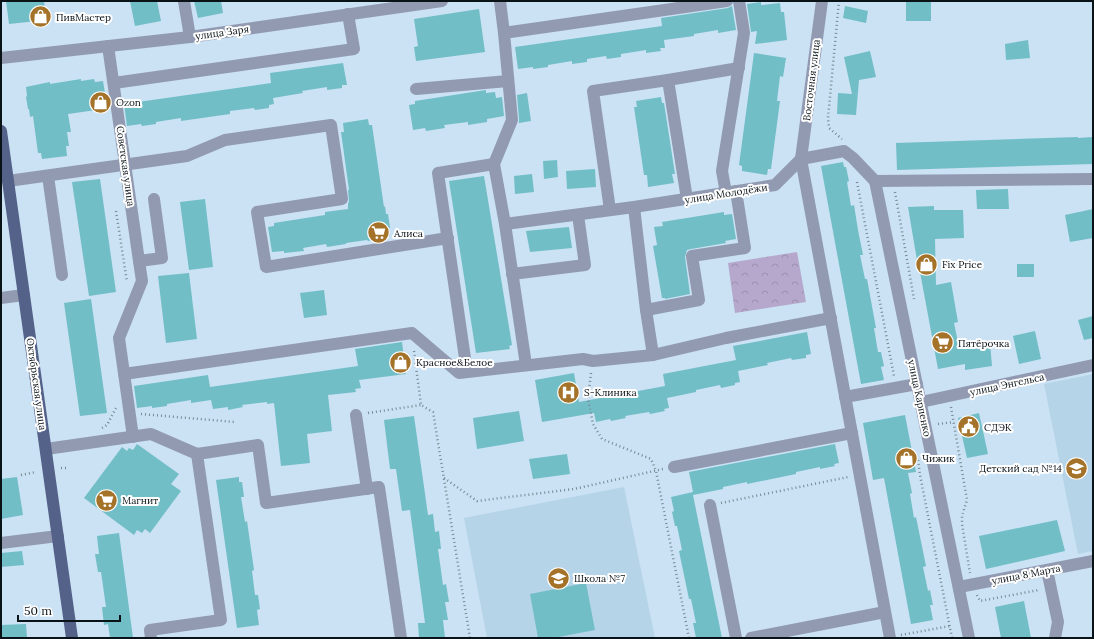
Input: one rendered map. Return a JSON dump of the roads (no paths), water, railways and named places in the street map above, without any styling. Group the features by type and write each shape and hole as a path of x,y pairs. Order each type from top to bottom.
{"main road":[{"name":"Октябрьская улица","path":"1,131 72,638"}],"street":[{"path":"184,1 190,37"},
{"name":"улица Заря","path":"1,58 190,37 348,14 398,4 442,1"},
{"path":"500,1 512,120 494,164 505,224 526,365"},
{"path":"504,33 727,1"},
{"path":"646,310 699,300 692,256 745,248 731,192 722,170 744,33 739,1"},
{"name":"Восточная улица","path":"822,1 801,159 890,637"},
{"path":"114,83 354,49 348,14"},
{"name":"Советская улица","path":"108,46 142,281 119,338 133,437"},
{"path":"610,210 593,91 738,68"},
{"path":"668,80 686,199"},
{"path":"416,89 508,81"},
{"path":"8,182 187,156 225,140 331,125 342,200 257,212 266,267 448,238"},
{"path":"801,159 844,151 853,158 875,181 1093,179"},
{"name":"улица Молодёжи","path":"505,224 634,208 775,185 801,159"},
{"path":"467,372 438,173 494,164"},
{"path":"48,176 62,275"},
{"name":"улица Карпенко","path":"875,181 970,638"},
{"path":"140,261 162,258 154,199"},
{"path":"634,208 653,355"},
{"path":"512,274 585,265 578,214"},
{"path":"1,298 24,295"},
{"path":"124,374 412,333 459,373 583,359 593,361 653,355 726,338 831,318"},
{"name":"улица Энгельса","path":"921,402 1093,365"},
{"path":"845,397 917,384"},
{"path":"356,415 366,489"},
{"path":"674,467 852,433"},
{"path":"46,449 151,434 197,454 258,445 266,503 379,487 401,638"},
{"path":"151,638 150,630 221,620 197,454"},
{"path":"710,505 736,638"},
{"path":"1,543 58,536"},
{"name":"улица 8 Марта","path":"959,588 1093,561"},
{"path":"1047,570 1058,622 1055,638"},
{"path":"751,638 885,612"}],"place":[{"name":"ПивМастер","path":"40,17"},
{"name":"Ozon","path":"101,102"},
{"name":"Алиса","path":"379,233"},
{"name":"Fix Price","path":"926,264"},
{"name":"Пятёрочка","path":"942,343"},
{"name":"Красное&Белое","path":"400,362"},
{"name":"S-Клиника","path":"569,392"},
{"name":"СДЭК","path":"968,427"},
{"name":"Чижик","path":"907,458"},
{"name":"Детский сад №14","path":"1077,468"},
{"name":"Магнит","path":"107,500"},
{"name":"Школа №7","path":"559,578"}]}
